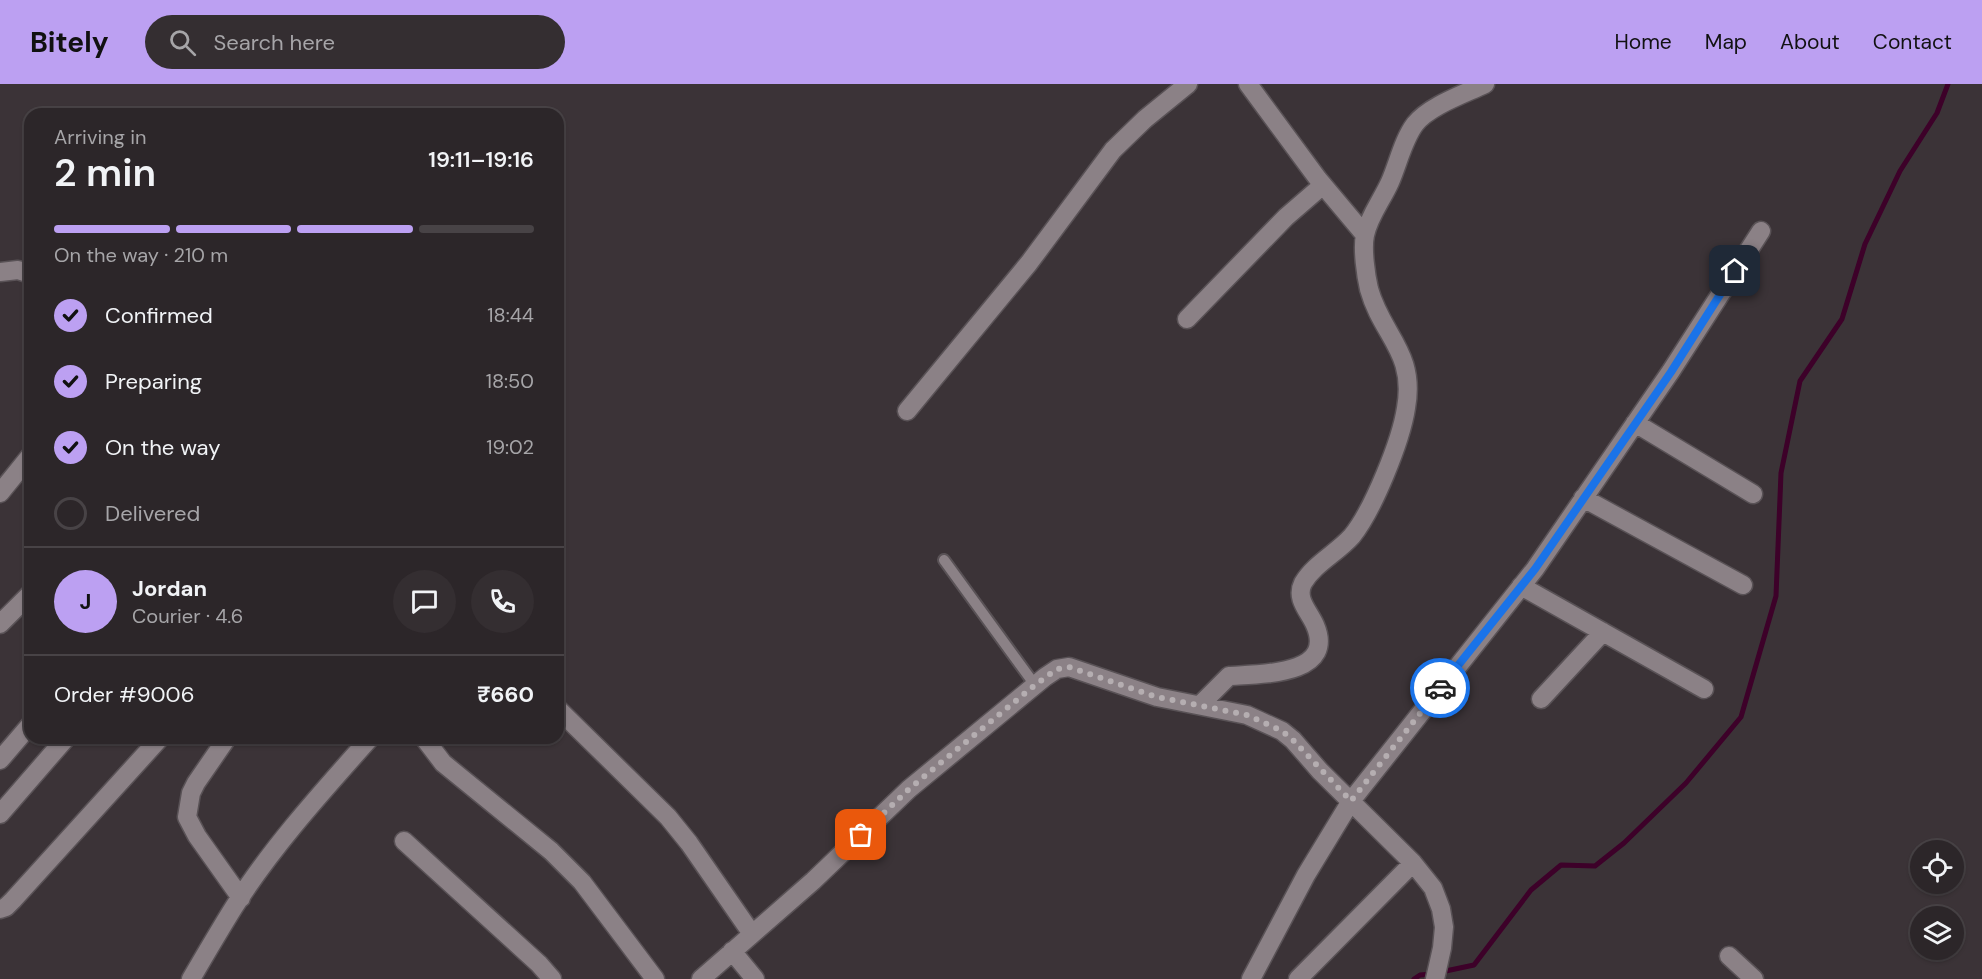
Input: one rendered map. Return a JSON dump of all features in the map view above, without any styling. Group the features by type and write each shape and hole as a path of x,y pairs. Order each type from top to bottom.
{"street":[{"path":"907,411 1029,263 1113,150 1145,119 1188,84"},
{"path":"1248,84 1323,185 1365,236"},
{"path":"1200,705 1217,685 1229,676 1291,670 1304,664 1315,654 1319,640 1315,624 1303,605 1300,595 1303,584 1321,563 1350,538 1364,520 1399,436 1406,408 1408,377 1404,359 1369,290 1364,249 1365,236 1371,218 1415,124 1428,112 1485,84"},
{"path":"1187,318 1286,217 1323,185"},
{"path":"1251,979 1306,875 1351,801 1521,586 1671,372 1761,231"},
{"path":"0,272 18,270 24,272"},
{"path":"1635,423 1753,494"},
{"path":"0,493 24,463"},
{"path":"1583,498 1743,585"},
{"path":"1521,586 1704,689"},
{"path":"0,624 24,600"},
{"path":"1540,699 1603,632"},
{"path":"701,979 813,881 909,789 1035,685 1057,669 1069,667 1157,697 1247,715 1282,731 1293,740 1413,862 1433,888 1441,909 1444,927 1435,979"},
{"path":"564,715 668,817 689,843 752,934"},
{"path":"0,759 24,732"},
{"path":"0,814 61,744"},
{"path":"0,909 13,900 155,744"},
{"path":"223,744 191,793 187,818 240,898"},
{"path":"191,979 240,898 318,798 365,744"},
{"path":"429,744 443,763 551,851 582,882 655,979"},
{"path":"404,841 552,979"},
{"path":"1298,979 1413,862"},
{"path":"732,951 755,979"},
{"path":"1729,956 1754,979"}],"lane":[{"path":"944,560 1035,685"}],"waterway":[{"path":"1441,972 1474,965 1531,890 1561,865 1595,866 1624,843 1686,783 1741,717 1776,596 1781,473 1800,381 1842,319 1865,244 1900,171 1937,113 1948,84"},
{"path":"1414,979 1420,975 1432,974"}],"way so far":[{"path":"861,835 909,789 1027,691 1057,669 1069,667 1157,697 1247,715 1282,731 1293,740 1351,801 1440,688"}],"route":[{"path":"1440,688 1535,569 1671,372 1735,271"}]}
